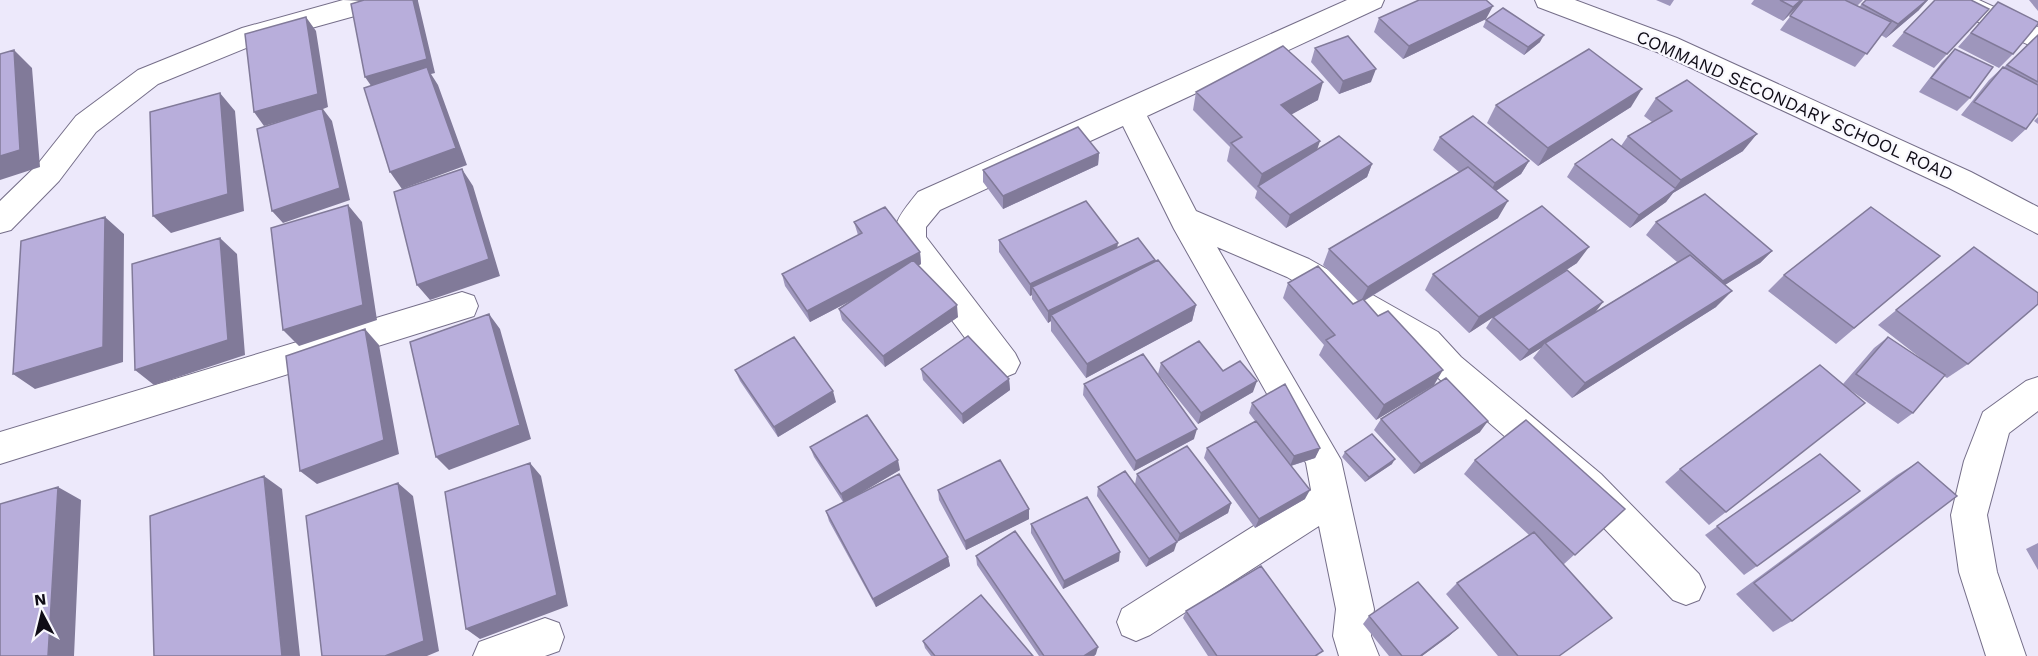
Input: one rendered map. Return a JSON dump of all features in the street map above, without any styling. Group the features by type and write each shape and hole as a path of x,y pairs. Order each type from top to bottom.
{"street":[{"path":"1004,363 910,240 911,224 929,201 1224,70 1371,0"},
{"name":"COMMAND SECONDARY SCHOOL ROAD","path":"1548,0 1667,45 1960,180 2038,222"},
{"path":"1955,0 2038,39"},
{"path":"0,221 48,173 86,123 148,77 252,35 370,2"},
{"path":"1130,111 1185,220 1323,460 1355,609 1352,636 1359,656"},
{"path":"1185,220 1298,268 1426,342 1449,367 1588,486 1686,587"},
{"path":"0,448 462,306"},
{"path":"2007,656 1978,572 1969,515 1982,461 1995,423 2038,392"},
{"path":"1136,622 1331,498"},
{"path":"493,656 545,637"}],"building":[{"path":"364,0 413,0 427,59 365,77 351,4"},
{"path":"1419,0 1486,0 1493,6 1409,46 1379,18"},
{"path":"1780,0 1801,0 1793,7"},
{"path":"1803,0 1845,0 1891,22 1867,54 1790,16"},
{"path":"1866,0 1927,0 1898,24 1862,4"},
{"path":"1935,0 1971,0 1989,9 1947,54 1904,32"},
{"path":"1998,2 2038,22 2013,54 1971,33"},
{"path":"1503,8 1544,35 1528,47 1486,20"},
{"path":"306,17 318,94 254,112 245,34"},
{"path":"2038,35 2038,82 2007,65"},
{"path":"1348,36 1376,69 1343,81 1315,48"},
{"path":"1283,46 1323,82 1281,105 1320,141 1262,174 1231,143 1242,137 1196,92"},
{"path":"1589,49 1642,89 1548,148 1496,105"},
{"path":"1955,49 1993,67 1970,98 1931,78"},
{"path":"14,50 20,150 0,156 0,54"},
{"path":"427,67 456,148 390,172 364,88"},
{"path":"2003,67 2038,85 2038,113 2026,129 1974,102"},
{"path":"1687,80 1757,134 1681,180 1628,136 1672,111 1656,98"},
{"path":"220,93 228,194 153,216 150,112"},
{"path":"322,108 340,188 272,211 257,129"},
{"path":"1473,116 1529,161 1495,183 1440,137"},
{"path":"1078,127 1099,153 1003,196 983,170"},
{"path":"1339,136 1372,164 1290,215 1258,186"},
{"path":"1612,139 1676,189 1639,215 1575,164"},
{"path":"1468,167 1508,201 1368,287 1329,249"},
{"path":"462,169 489,259 417,285 394,192"},
{"path":"1705,194 1772,251 1723,281 1656,222"},
{"path":"1086,201 1118,243 1030,284 999,240"},
{"path":"348,205 363,305 283,330 271,228"},
{"path":"1542,206 1589,247 1479,317 1433,274"},
{"path":"885,207 920,252 807,311 782,274 862,233 854,222"},
{"path":"1871,207 1940,256 1854,328 1784,275"},
{"path":"105,217 103,347 13,374 21,241"},
{"path":"220,238 228,340 135,370 132,264"},
{"path":"1138,238 1155,260 1048,311 1032,287"},
{"path":"1974,247 2038,293 2038,304 1968,364 1896,310"},
{"path":"1690,255 1732,291 1585,383 1545,343"},
{"path":"913,260 957,305 883,356 839,309"},
{"path":"1158,260 1196,305 1087,364 1051,315"},
{"path":"1318,266 1353,304 1363,299 1378,316 1388,311 1443,370 1384,405 1326,340 1335,335 1288,283"},
{"path":"1567,270 1603,302 1529,350 1493,317"},
{"path":"489,314 520,425 436,457 410,342"},
{"path":"365,329 384,440 300,471 286,356"},
{"path":"968,336 1009,379 962,414 921,369"},
{"path":"794,337 833,391 774,427 735,370"},
{"path":"1888,337 1945,375 1913,413 1856,374"},
{"path":"1199,341 1223,371 1240,361 1257,381 1201,413 1161,363"},
{"path":"1143,354 1197,429 1136,461 1084,384"},
{"path":"1820,365 1865,403 1726,512 1680,469"},
{"path":"1446,378 1488,421 1421,464 1381,419"},
{"path":"1285,384 1320,448 1294,456 1252,403"},
{"path":"867,415 898,460 841,494 810,447"},
{"path":"1526,420 1625,509 1575,555 1475,460"},
{"path":"1256,421 1310,490 1259,519 1207,448"},
{"path":"1372,434 1395,459 1369,477 1345,452"},
{"path":"1187,446 1231,503 1180,534 1137,474"},
{"path":"1820,454 1860,491 1757,566 1717,526"},
{"path":"1000,460 1029,509 965,541 938,490"},
{"path":"1918,462 1957,496 1792,621 1754,583"},
{"path":"530,463 557,595 466,629 445,492"},
{"path":"1125,471 1177,542 1149,559 1098,487"},
{"path":"899,474 948,557 873,599 826,511"},
{"path":"264,476 282,656 154,656 150,516"},
{"path":"398,483 424,641 385,656 322,656 306,516"},
{"path":"58,487 48,656 0,656 0,504"},
{"path":"1087,497 1120,552 1064,581 1031,524"},
{"path":"1015,531 1098,647 1084,656 1044,656 976,556"},
{"path":"1534,532 1612,618 1559,656 1518,656 1457,583"},
{"path":"1261,566 1323,651 1315,656 1217,656 1186,611"},
{"path":"1418,582 1458,628 1420,656 1402,656 1369,616"},
{"path":"981,595 1033,656 935,656 923,641"}]}
